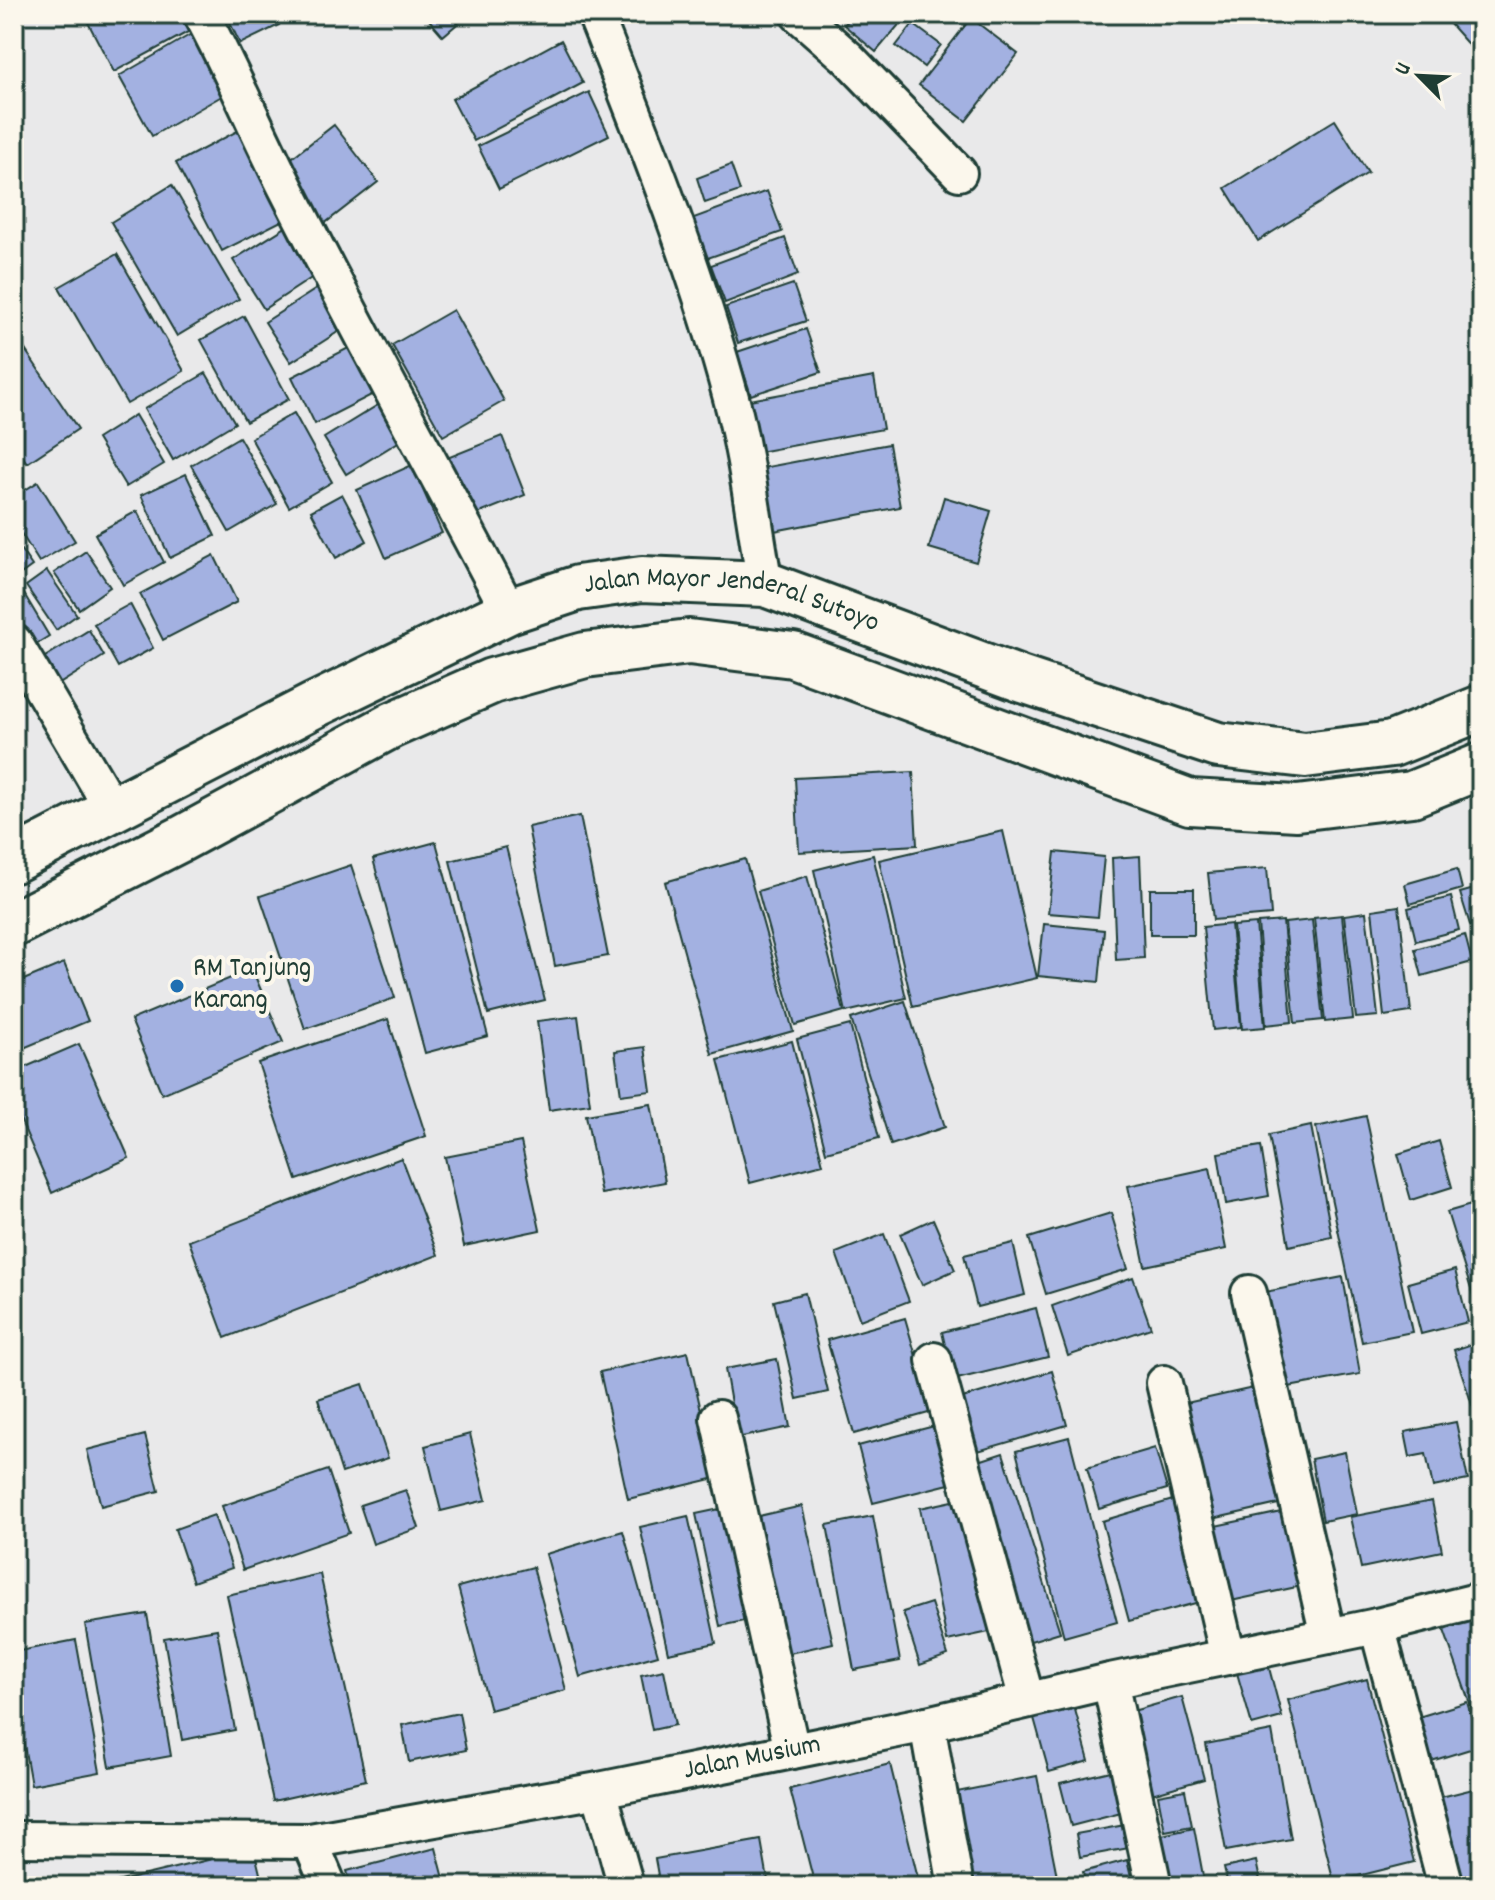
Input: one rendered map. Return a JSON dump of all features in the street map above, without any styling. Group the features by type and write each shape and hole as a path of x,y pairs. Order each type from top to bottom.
{"main road":[{"name":"Jalan Mayor Jenderal Sutoyo","path":"14,860 313,706 509,611 578,588 642,579 765,584 1020,679 1218,745 1305,755 1392,744 1481,708"},
{"name":"Jalan Mayor Jenderal Sutoyo","path":"14,924 181,839 392,725 492,681 585,655 689,642 793,655 1190,802 1311,807 1412,794 1481,766"}],"street":[{"path":"201,14 318,251 509,611"},
{"path":"595,14 644,136 706,312 732,402 765,584"},
{"path":"798,14 848,58 959,173"},
{"path":"14,642 113,810"},
{"path":"1249,1293 1328,1636"},
{"path":"934,1360 1027,1700"},
{"path":"1164,1383 1228,1657"},
{"path":"718,1418 792,1751"},
{"name":"Jalan Musium","path":"14,1839 310,1841 599,1790 927,1724 1110,1681 1377,1626 1481,1600"},
{"path":"1377,1626 1446,1886"},
{"path":"1110,1681 1154,1886"},
{"path":"927,1724 956,1886"},
{"path":"599,1790 626,1886"},
{"path":"310,1841 329,1886"}],"building":[{"path":"192,14 199,26 114,72 84,15"},
{"path":"226,14 274,14 279,25 240,44"},
{"path":"424,14 469,14 443,36"},
{"path":"854,14 908,14 876,52 844,25"},
{"path":"1441,14 1481,14 1481,59"},
{"path":"971,18 1018,54 966,121 919,85"},
{"path":"913,24 941,45 924,67 896,46"},
{"path":"200,29 234,89 152,136 119,76"},
{"path":"561,40 583,83 474,141 452,99"},
{"path":"589,92 609,135 499,189 478,146"},
{"path":"1335,120 1368,173 1258,241 1225,188"},
{"path":"334,125 378,182 324,224 280,167"},
{"path":"245,127 291,216 222,251 176,163"},
{"path":"731,165 740,191 705,203 697,178"},
{"path":"172,185 239,299 177,336 111,222"},
{"path":"767,191 782,232 705,259 691,219"},
{"path":"289,225 319,273 264,309 233,260"},
{"path":"785,238 798,275 725,303 711,265"},
{"path":"117,254 184,371 127,404 59,287"},
{"path":"793,284 806,321 738,343 726,307"},
{"path":"318,288 344,328 291,362 265,322"},
{"path":"453,310 504,401 443,436 392,345"},
{"path":"244,316 289,399 246,422 201,340"},
{"path":"806,329 821,372 751,395 737,352"},
{"path":"14,333 78,429 27,463 14,443"},
{"path":"364,340 387,387 315,424 292,377"},
{"path":"206,373 235,423 173,460 144,409"},
{"path":"874,377 883,429 753,453 744,401"},
{"path":"391,397 413,433 346,474 324,438"},
{"path":"294,413 332,482 289,507 251,438"},
{"path":"135,415 164,464 126,487 97,439"},
{"path":"502,436 525,495 470,517 447,458"},
{"path":"239,437 277,504 229,532 191,465"},
{"path":"889,444 900,507 774,531 762,468"},
{"path":"412,465 442,533 386,558 357,490"},
{"path":"186,474 215,536 170,558 141,495"},
{"path":"38,482 75,541 39,562 14,522 14,497"},
{"path":"342,494 367,541 336,558 311,511"},
{"path":"944,497 991,511 976,562 929,548"},
{"path":"137,511 164,562 123,585 95,534"},
{"path":"14,540 32,566 14,579"},
{"path":"86,551 110,587 79,609 54,573"},
{"path":"214,555 237,602 163,640 140,594"},
{"path":"47,571 77,615 56,630 26,586"},
{"path":"20,587 49,636 23,652 14,636 14,591"},
{"path":"130,604 153,648 118,667 94,624"},
{"path":"89,630 104,656 56,686 40,660"},
{"path":"913,772 917,845 799,852 795,778"},
{"path":"580,816 608,956 555,966 528,827"},
{"path":"1003,831 1037,978 913,1007 879,860"},
{"path":"436,842 488,1036 425,1053 373,859"},
{"path":"506,847 545,1000 488,1014 450,861"},
{"path":"1055,852 1104,857 1098,917 1048,913"},
{"path":"873,855 906,998 846,1012 814,870"},
{"path":"1140,856 1144,958 1116,960 1112,858"},
{"path":"745,859 793,1031 712,1054 665,882"},
{"path":"351,865 395,998 305,1029 260,896"},
{"path":"1267,868 1271,915 1213,920 1208,873"},
{"path":"1457,869 1462,889 1410,904 1405,884"},
{"path":"807,876 844,1011 795,1025 758,891"},
{"path":"1481,887 1481,960 1460,893"},
{"path":"1150,889 1194,889 1194,935 1150,935"},
{"path":"1451,897 1459,930 1416,941 1408,908"},
{"path":"1399,906 1411,1012 1384,1016 1372,910"},
{"path":"1366,912 1378,1016 1356,1018 1344,915"},
{"path":"1342,915 1353,1019 1325,1022 1314,918"},
{"path":"1312,920 1323,1020 1295,1023 1285,923"},
{"path":"1283,921 1292,1022 1266,1025 1258,923"},
{"path":"1044,924 1104,930 1099,982 1038,976"},
{"path":"1231,924 1241,1027 1213,1030 1203,927"},
{"path":"1256,924 1265,1027 1242,1029 1233,926"},
{"path":"1465,935 1472,962 1422,976 1415,949"},
{"path":"64,963 88,1021 14,1052 14,984"},
{"path":"252,969 283,1042 162,1094 131,1020"},
{"path":"905,1001 945,1127 891,1145 851,1019"},
{"path":"578,1016 590,1104 549,1110 537,1021"},
{"path":"388,1019 426,1136 297,1180 258,1063"},
{"path":"850,1025 879,1138 826,1152 797,1039"},
{"path":"792,1041 823,1164 750,1183 718,1060"},
{"path":"79,1044 129,1158 52,1193 14,1105 14,1072"},
{"path":"645,1047 651,1091 621,1095 615,1051"},
{"path":"651,1104 665,1182 601,1194 586,1115"},
{"path":"1366,1116 1412,1332 1362,1342 1316,1127"},
{"path":"1311,1126 1332,1237 1289,1246 1269,1135"},
{"path":"1439,1141 1452,1187 1411,1200 1398,1154"},
{"path":"521,1142 540,1230 464,1246 445,1157"},
{"path":"1261,1146 1269,1196 1226,1204 1218,1153"},
{"path":"401,1158 438,1255 225,1338 189,1241"},
{"path":"1210,1168 1226,1249 1145,1266 1128,1186"},
{"path":"1481,1202 1481,1314 1479,1315 1447,1212"},
{"path":"1111,1213 1128,1269 1046,1294 1029,1238"},
{"path":"933,1219 955,1270 922,1285 900,1234"},
{"path":"884,1234 909,1301 860,1320 836,1253"},
{"path":"1013,1243 1025,1295 977,1307 964,1255"},
{"path":"1455,1270 1468,1322 1421,1334 1408,1283"},
{"path":"1133,1277 1151,1328 1068,1356 1052,1306"},
{"path":"1343,1277 1360,1374 1272,1390 1255,1294"},
{"path":"805,1293 828,1392 797,1399 774,1301"},
{"path":"1036,1308 1048,1357 953,1380 942,1332"},
{"path":"905,1318 932,1412 854,1434 827,1340"},
{"path":"1481,1341 1481,1432 1454,1350"},
{"path":"688,1352 716,1478 628,1499 600,1372"},
{"path":"777,1359 790,1427 737,1438 725,1369"},
{"path":"1052,1371 1067,1425 971,1453 956,1400"},
{"path":"363,1384 388,1458 342,1473 318,1399"},
{"path":"1262,1386 1287,1502 1199,1522 1173,1406"},
{"path":"1456,1422 1468,1480 1433,1487 1426,1454 1410,1457 1405,1432"},
{"path":"942,1424 957,1482 873,1503 858,1446"},
{"path":"470,1434 486,1500 441,1511 425,1446"},
{"path":"145,1435 159,1491 101,1506 87,1450"},
{"path":"1069,1437 1117,1622 1064,1637 1016,1451"},
{"path":"1155,1448 1167,1489 1099,1509 1087,1468"},
{"path":"1345,1452 1357,1514 1323,1521 1311,1459"},
{"path":"1003,1453 1060,1632 1024,1643 967,1465"},
{"path":"328,1470 349,1533 243,1570 222,1506"},
{"path":"406,1490 419,1528 373,1544 360,1505"},
{"path":"967,1498 994,1631 947,1641 920,1508"},
{"path":"1176,1499 1203,1601 1129,1621 1102,1521"},
{"path":"1432,1501 1442,1551 1361,1568 1350,1517"},
{"path":"734,1506 758,1618 720,1626 696,1514"},
{"path":"802,1506 833,1643 781,1655 750,1518"},
{"path":"1291,1510 1306,1585 1217,1604 1201,1529"},
{"path":"214,1515 232,1568 193,1582 175,1529"},
{"path":"688,1516 716,1643 668,1653 640,1527"},
{"path":"873,1516 900,1661 854,1670 827,1525"},
{"path":"623,1531 658,1655 580,1677 546,1554"},
{"path":"533,1567 566,1690 490,1710 458,1587"},
{"path":"320,1574 366,1780 273,1801 227,1595"},
{"path":"931,1603 948,1655 920,1665 903,1612"},
{"path":"147,1614 171,1756 110,1767 85,1624"},
{"path":"1481,1616 1481,1735 1444,1630"},
{"path":"217,1629 235,1730 182,1740 164,1638"},
{"path":"76,1640 100,1772 31,1785 14,1689 14,1652"},
{"path":"1268,1664 1282,1717 1252,1725 1237,1673"},
{"path":"664,1670 675,1725 652,1730 641,1675"},
{"path":"1367,1679 1414,1862 1334,1882 1288,1700"},
{"path":"1182,1697 1204,1779 1148,1795 1126,1713"},
{"path":"1467,1702 1480,1746 1425,1763 1412,1719"},
{"path":"1074,1706 1089,1761 1049,1772 1034,1718"},
{"path":"459,1713 466,1750 409,1762 402,1725"},
{"path":"1272,1731 1291,1839 1226,1851 1206,1744"},
{"path":"890,1764 920,1886 815,1886 790,1789"},
{"path":"1115,1770 1125,1812 1071,1826 1060,1783"},
{"path":"1037,1776 1059,1886 970,1886 952,1793"},
{"path":"1481,1787 1481,1886 1454,1886 1433,1799"},
{"path":"1185,1790 1192,1826 1165,1831 1158,1795"},
{"path":"1125,1825 1129,1848 1080,1857 1076,1834"},
{"path":"1194,1828 1205,1886 1157,1886 1148,1838"},
{"path":"761,1840 769,1886 660,1886 655,1859"},
{"path":"436,1848 446,1886 351,1886 347,1871"},
{"path":"254,1849 263,1886 113,1886 112,1883"},
{"path":"1127,1860 1133,1886 1086,1886 1083,1872"},
{"path":"1256,1861 1261,1885 1228,1886 1224,1868"}],"place":[{"name":"RM Tanjung Karang","path":"177,986"}]}
